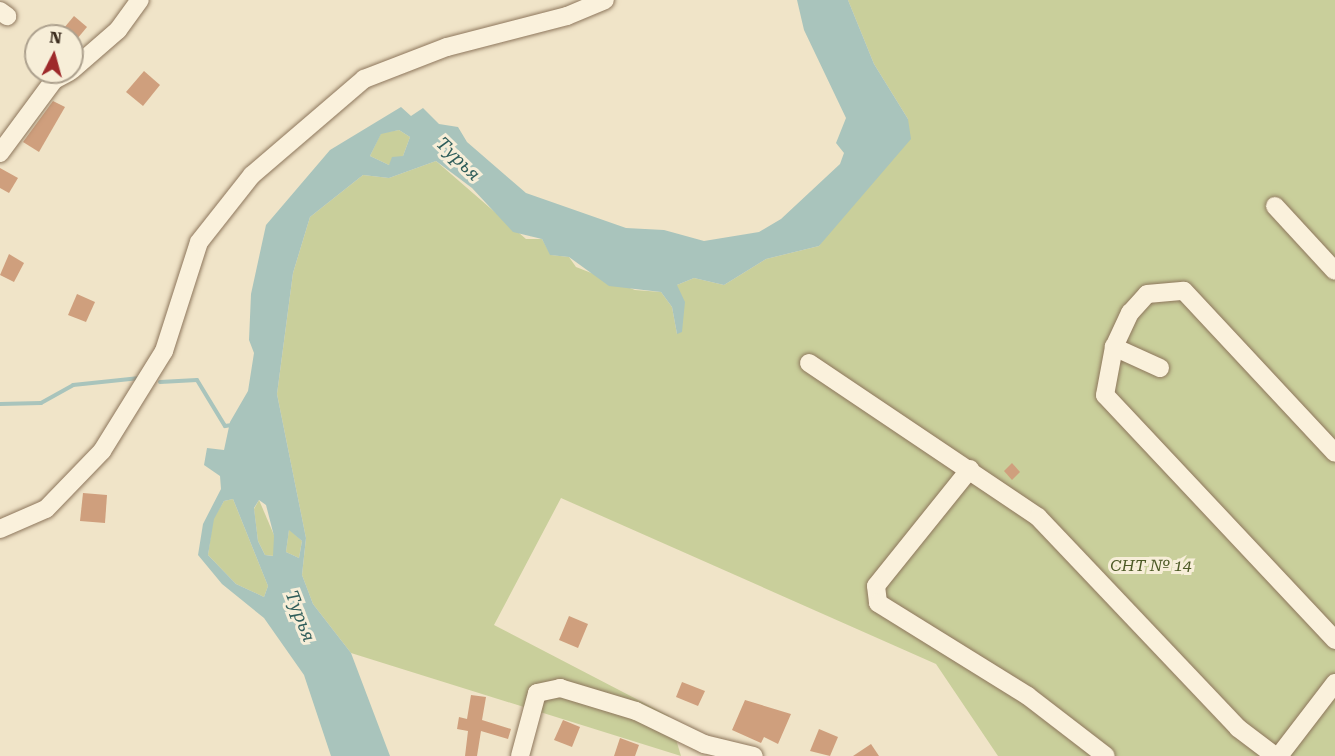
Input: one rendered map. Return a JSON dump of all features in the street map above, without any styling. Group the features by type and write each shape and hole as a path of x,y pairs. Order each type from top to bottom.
{"street":[{"path":"84,59 118,30 140,0"},
{"path":"0,529 46,509 102,451 164,351 199,242 252,175 364,79 447,46 567,16 605,0"},
{"path":"0,153 51,84"},
{"path":"1275,206 1335,271"},
{"path":"1335,453 1184,291 1147,294 1130,313 1114,347 1106,395 1335,640"},
{"path":"1114,347 1160,368"},
{"path":"810,363 1038,517 1238,728 1277,756 1335,683"},
{"path":"970,469 876,586 878,603 1028,696 1106,756"},
{"path":"520,756 537,693 560,688 636,711 704,744 754,756"}],"green space":[{"name":"СНТ № 14","path":"848,0 1335,0 1335,756 998,756 936,664 561,498 494,625 669,716 681,756 351,653 313,604 302,575 306,538 277,394 293,273 310,217 363,175 389,178 436,161 526,239 542,239 551,255 569,257 576,267 635,290 661,292 672,307 677,334 677,285 694,278 724,285 766,259 819,246 908,119 874,64"},
{"path":"399,130 410,137 403,156 389,165 370,156 381,133"},
{"path":"233,499 268,586 264,597 236,584 208,555 213,519 224,501"},
{"path":"259,500 274,535 274,556 265,555 258,541 254,509"},
{"path":"289,529 302,541 299,558 286,552"}],"water":[{"name":"Турья","path":"797,0 848,0 874,64 908,119 911,139 819,246 766,259 724,285 694,278 677,285 685,302 682,332 677,334 672,307 661,292 609,286 569,257 550,255 542,239 513,232 472,188 436,161 389,178 363,175 310,217 293,273 277,394 306,538 302,575 313,604 351,653 390,756 331,756 304,675 264,618 222,584 198,555 203,524 221,489 220,476 204,465 207,448 224,450 230,422 248,391 254,353 249,340 251,294 266,225 330,150 401,107 411,116 423,108 439,124 458,127 467,142 526,193 626,228 664,230 704,241 759,232 781,219 840,164 844,153 836,143 846,118 804,30","holes":["399,130 410,137 403,156 392,157 389,165 370,156 381,134","233,499 268,586 264,597 236,584 208,555 214,519 224,501","259,500 266,505 274,536 273,556 265,555 258,541 254,508","289,530 302,541 299,558 286,552"]}],"building":[{"path":"74,16 83,24 67,24"},
{"path":"144,71 160,85 143,106 126,92"},
{"path":"53,101 65,107 39,152 23,142"},
{"path":"0,168 18,178 9,193 0,188"},
{"path":"9,254 24,263 14,282 0,275"},
{"path":"77,294 95,302 86,322 68,315"},
{"path":"1012,463 1020,472 1012,480 1004,471"},
{"path":"83,493 107,495 105,523 80,521"},
{"path":"569,616 588,624 578,648 559,640"},
{"path":"682,682 705,691 698,706 676,697"},
{"path":"471,695 486,697 482,720 511,729 508,739 481,731 477,756 465,756 468,731 457,729 459,717 467,719"},
{"path":"745,700 791,714 778,744 764,737 761,743 732,730"},
{"path":"563,720 580,727 572,747 554,740"},
{"path":"819,729 838,737 830,756 810,751"},
{"path":"620,738 639,745 635,756 614,756"},
{"path":"871,744 879,756 853,756"}],"waterway":[{"path":"0,404 41,403 73,385 140,378"},
{"path":"160,382 197,380 225,426 232,425"}]}
